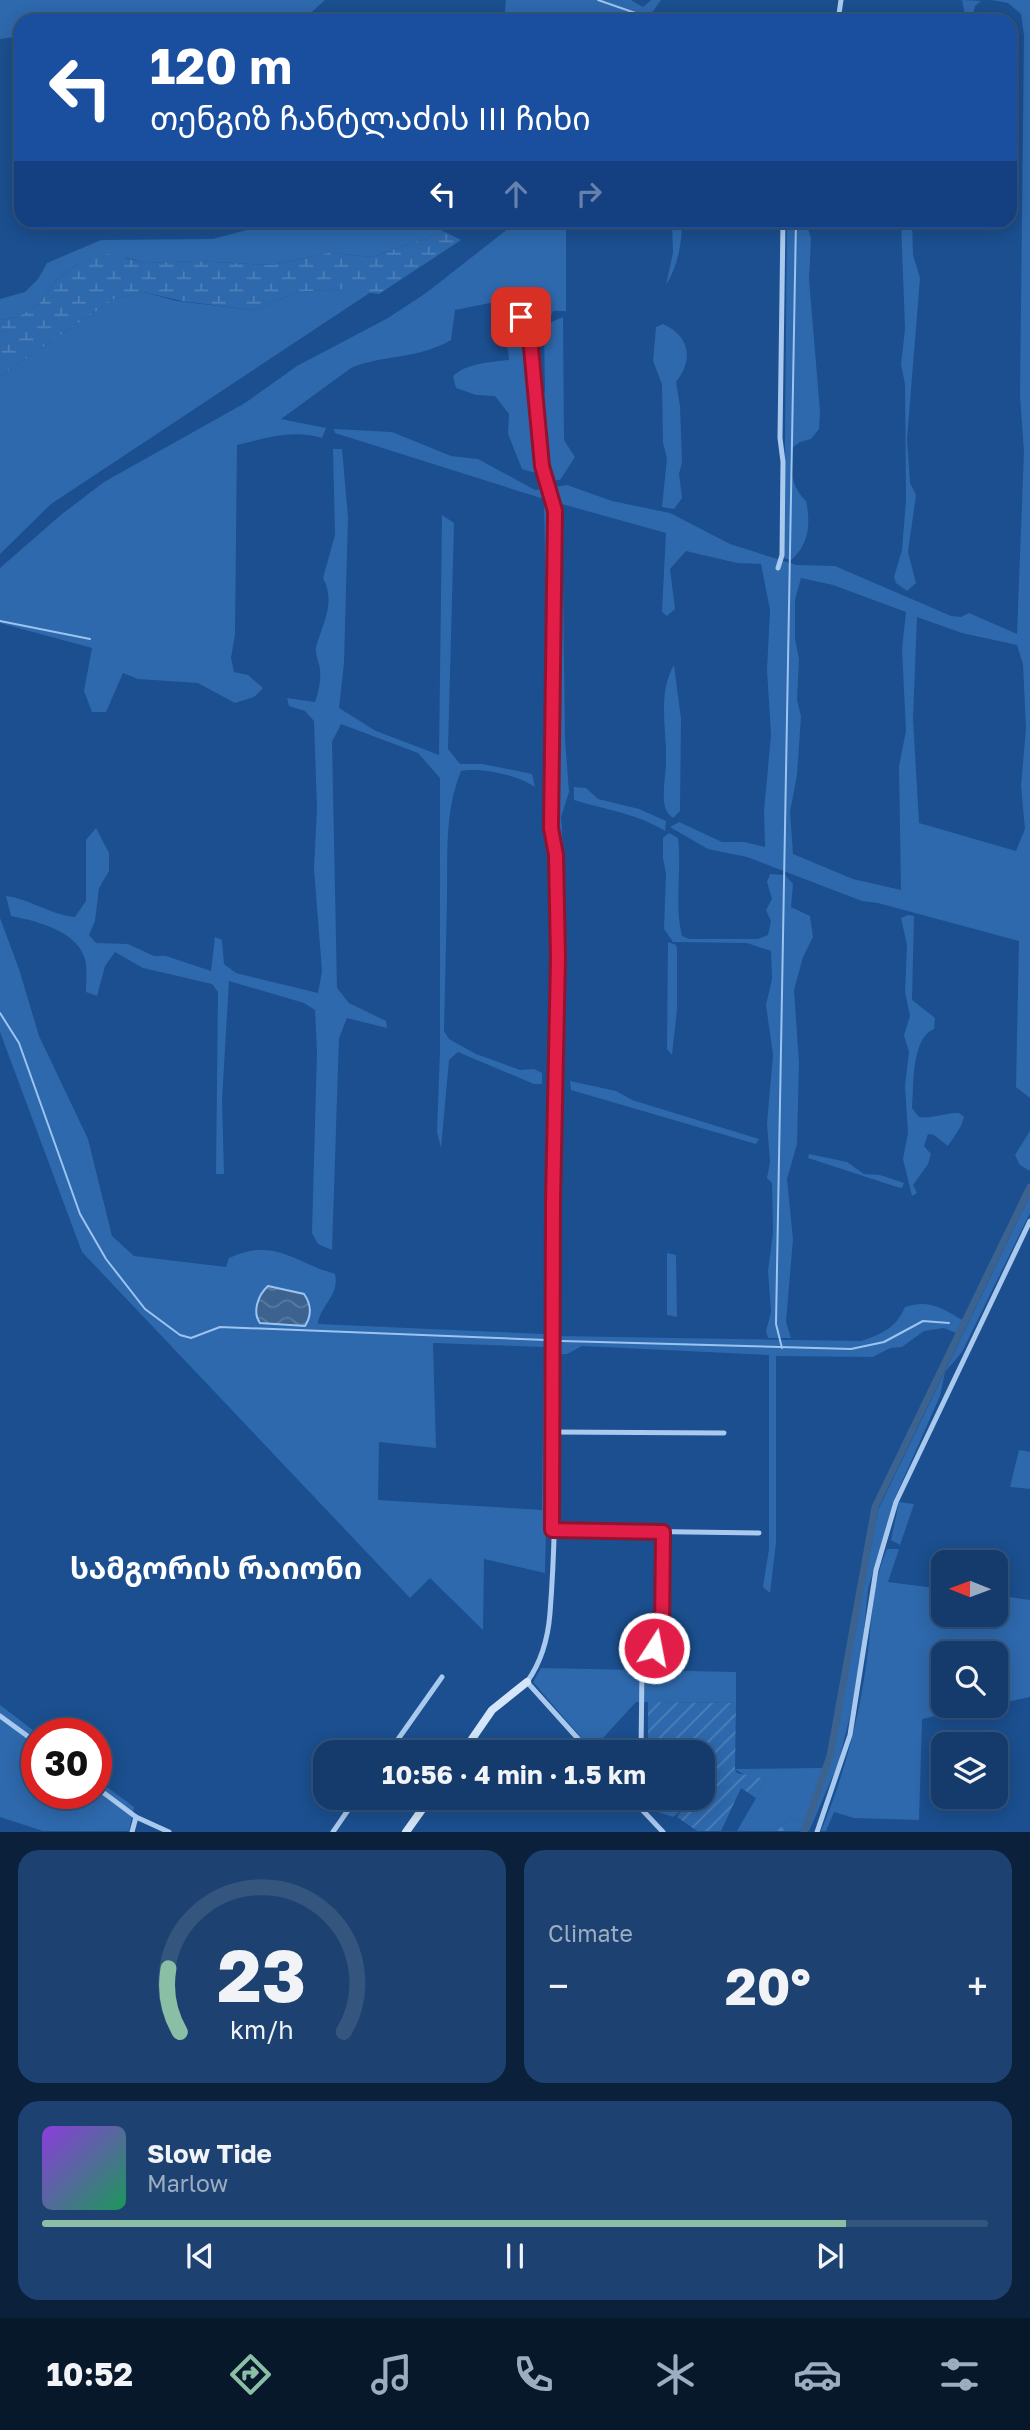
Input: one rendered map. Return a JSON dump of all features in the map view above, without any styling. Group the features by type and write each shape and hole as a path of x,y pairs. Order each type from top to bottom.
{"street":[{"path":"778,568 782,555 783,475 780,438 783,228"},
{"path":"471,1740 492,1710 527,1682 539,1664 546,1641 552,1530 553,1201 558,958 556,855 551,828 555,511 538,445 537,384 530,337 513,302 512,293"},
{"path":"817,1832 850,1735 876,1570 896,1502 1030,1221"},
{"path":"553,1432 724,1433"},
{"path":"552,1530 759,1533"},
{"path":"641,1740 642,1667 662,1630 663,1532"},
{"path":"397,1740 442,1677"},
{"path":"527,1682 579,1740"},
{"path":"0,1716 21,1731"},
{"path":"112,1799 136,1817 169,1832"},
{"path":"333,1832 348,1810"},
{"path":"406,1832 422,1810"},
{"path":"642,1810 663,1832"},
{"path":"132,1832 136,1817"}],"green space":[{"path":"0,0 325,0 310,14 14,14 14,37 0,39"},
{"path":"506,0 631,0 643,7 651,0 661,0 651,14 505,14"},
{"path":"962,0 981,1 975,6 973,14 965,14"},
{"path":"992,0 1030,0 1030,1098 1016,1087 1019,941 862,901 747,857 708,849 670,827 679,822 722,842 744,842 765,847 764,811 771,735 767,670 770,610 761,564 737,563 686,551 670,569 675,609 667,616 662,612 666,533 562,504 565,739 569,792 561,817 564,864 556,1336 861,1341 888,1329 905,1307 921,1304 942,1309 962,1320 956,1333 944,1328 924,1331 902,1347 890,1348 873,1357 776,1356 776,1543 770,1593 763,1587 769,1549 769,1355 582,1346 567,1354 550,1354 545,1573 484,1559 483,1630 430,1578 410,1598 82,1252 0,1032 0,918 39,1036 88,1139 112,1236 134,1256 226,1267 229,1258 245,1252 259,1250 284,1254 335,1274 335,1288 318,1324 544,1334 551,868 544,499 335,433 334,429 392,432 451,456 478,459 535,490 567,485 612,501 670,513 730,544 796,565 835,566 951,616 961,617 969,613 1017,634 1024,452 1020,396 1024,35 1021,14 1008,3","holes":["801,578 833,585 906,612 902,649 906,731 899,766 901,890 853,879 793,854 790,812 797,775 801,716 797,700 799,659 795,639 795,600","917,617 962,633 1017,645 1023,664 1026,728 1021,786 1025,829 1016,851 919,823 913,718","268,1286 304,1294 305,1326 260,1323 258,1303","433,1343 544,1347 542,1510 378,1500 379,1442 436,1448"]},
{"path":"254,228 435,228 445,232 372,257 329,253 271,265 195,261 145,263 127,258 92,260 78,264 56,280 39,304 18,317 0,320 0,299 25,292 38,279 47,263 101,240 213,239"},
{"path":"509,228 566,228 566,311 553,311 549,321 533,329 505,300 455,310 451,340 426,351 351,368 281,419 326,428 322,438 290,434 237,445 235,634 231,658 234,672 248,675 263,688 254,697 235,703 198,683 138,679 123,673 106,712 92,712 84,691 92,648 0,623 0,568 62,514 104,482 245,403 297,366 388,318 426,293"},
{"path":"672,228 682,228 676,262 666,285 673,253"},
{"path":"787,228 808,228 811,239 809,279 820,411 819,429 811,439 800,442 791,449 792,477 797,490 806,501 807,533 797,554 791,560 784,558"},
{"path":"901,228 912,228 913,255 920,278 907,439 910,483 916,495 908,552 916,583 907,591 896,583 894,577 902,550 906,500 905,384 901,365 905,329"},
{"path":"445,232 461,240 379,294 341,289 298,292 253,310 182,301 143,292 114,299 0,376 0,320 18,317 39,304 56,280 78,264 108,254 145,263 195,261 271,265 329,253 372,257"},
{"path":"341,289 371,292 51,504 0,554 0,376 114,299 143,292 177,301 253,310 298,292"},
{"path":"498,307 541,362 542,398 545,392 544,332 547,324 563,317 564,440 575,457 560,480 543,481 539,474 522,469 508,434 509,414 495,396 476,395 456,388 453,376 465,368 509,360 498,321"},
{"path":"663,324 679,335 684,342 687,357 682,374 676,382 680,406 682,462 679,474 682,498 674,509 662,507 667,458 663,443 662,384 653,361 656,327"},
{"path":"333,449 342,449 348,517 344,663 339,708 376,731 439,755 442,515 454,523 448,749 460,764 483,764 532,774 535,787 499,773 461,771 449,818 444,1031 449,1039 476,1054 520,1070 534,1069 542,1073 542,1084 534,1084 458,1052 449,1060 441,1148 437,1132 440,1052 440,778 418,753 341,724 332,742 337,988 349,1003 386,1021 387,1028 347,1018 339,1038 332,1250 318,1244 312,1233 317,1051 315,1010 304,1003 229,981 222,1100 224,1174 216,1174 218,992 212,984 143,968 115,952 105,966 97,996 86,992 86,964 83,953 76,944 57,930 11,916 6,896 75,917 86,901 86,840 96,828 109,853 109,871 99,888 95,921 89,935 96,943 128,944 154,956 166,956 211,971 215,937 222,940 224,964 236,973 318,993 322,971 314,869 317,808 314,721 305,711 289,706 287,698 315,702 319,686 320,669 316,647 328,604 327,587 323,578 335,535"},
{"path":"674,665 681,719 680,811 673,818 666,811 664,799 664,700"},
{"path":"574,787 586,788 598,799 639,809 666,821 665,831 632,816 574,800"},
{"path":"669,833 678,838 682,936 689,939 758,939 768,935 771,921 766,910 772,899 767,882 770,874 785,875 793,884 791,907 810,916 813,937 803,957 794,990 799,1063 797,1144 787,1179 793,1239 786,1322 791,1338 768,1338 766,1331 771,1312 768,1271 773,1233 772,1183 767,1178 770,1162 767,1124 773,1055 766,1005 772,979 771,951 747,943 673,942 664,929 666,874 663,838"},
{"path":"914,916 912,1000 935,1018 934,1029 921,1042 917,1052 912,1108 919,1117 959,1113 964,1117 948,1146 934,1135 928,1134 924,1146 931,1154 928,1164 913,1185 917,1193 912,1196 903,1159 908,1133 905,1086 909,1052 904,1035 910,1016 905,992 907,945 901,918"},
{"path":"668,942 676,945 677,950 677,1009 672,1055 667,1049"},
{"path":"570,1081 616,1091 632,1100 759,1139 756,1144 571,1090"},
{"path":"1030,1131 1030,1171 1020,1165 1015,1155"},
{"path":"809,1154 847,1162 864,1174 880,1175 904,1183 902,1188 897,1187 808,1158"},
{"path":"1030,1195 1030,1213 962,1352 945,1372 940,1396 894,1500 868,1589 861,1661 838,1764 809,1831 805,1832 832,1757 878,1510"},
{"path":"667,1253 676,1255 677,1317 667,1315"},
{"path":"1019,1450 1030,1452 1030,1489 1010,1487"},
{"path":"899,1502 914,1504 900,1545 891,1540"},
{"path":"887,1549 899,1549 888,1582 931,1587 931,1628 1008,1628 1008,1597 1030,1600 1030,1697 1008,1702 1008,1641 931,1641 931,1717 922,1719 919,1820 854,1818 834,1812 826,1831 821,1831 843,1771 859,1708 875,1592"},
{"path":"541,1668 736,1672 736,1703 636,1702 601,1740 583,1740 533,1682"},
{"path":"648,1702 736,1703 735,1769 737,1773 762,1778 763,1786 756,1798 741,1788 721,1831 697,1831 677,1817 682,1810 715,1810 715,1740 648,1740"},
{"path":"0,1705 21,1721 21,1809 112,1809 112,1791 134,1807 129,1831 43,1831 0,1817"},
{"path":"823,1768 804,1827 800,1821 790,1818 777,1831 737,1831 763,1786 735,1769"},
{"path":"652,1810 682,1810 673,1817"},
{"path":"790,1818 800,1821 804,1827 801,1831 777,1831"}],"water":[{"path":"268,1286 304,1294 310,1310 305,1326 260,1323 256,1314 257,1304"}],"waterway":[{"path":"598,0 638,14"},
{"path":"782,1348 776,1324 796,228"},
{"path":"0,621 90,639"},
{"path":"0,1013 19,1043 80,1214 106,1259 145,1309 180,1335 191,1338 220,1327 546,1340"},
{"path":"804,1832 830,1756 875,1507 1030,1187"},
{"path":"562,1341 851,1349 884,1342 923,1321 949,1323"}],"district":[{"name":"სამგორის რაიონი","path":"216,1569"}],"route":[{"path":"521,317 530,337 537,384 538,445 555,511 556,628 551,828 556,855 558,958 553,1201 552,1530 663,1532 662,1630 654,1648"}]}
